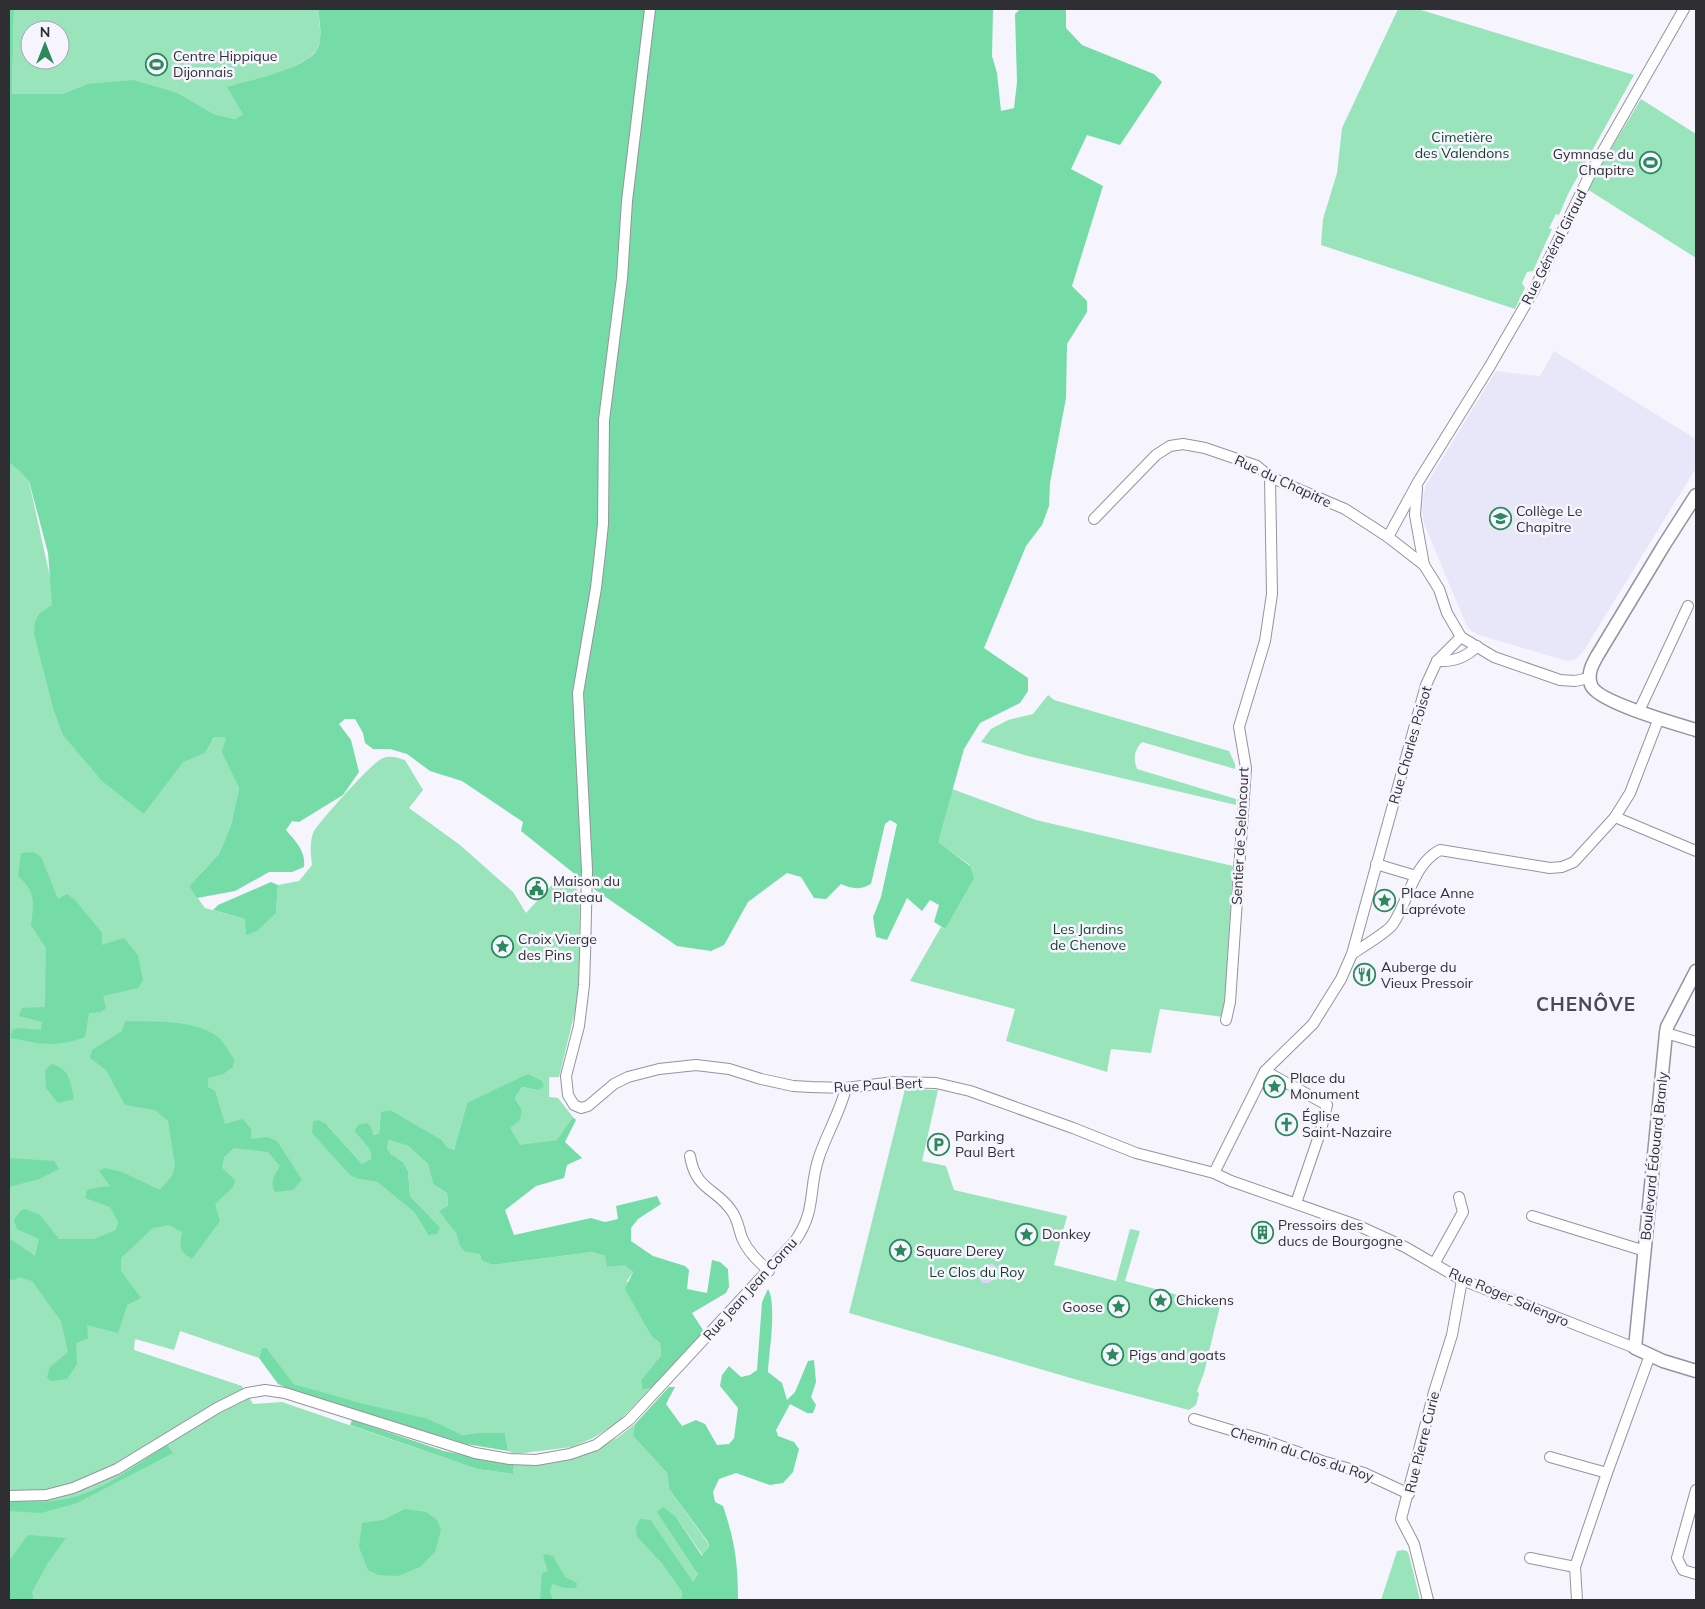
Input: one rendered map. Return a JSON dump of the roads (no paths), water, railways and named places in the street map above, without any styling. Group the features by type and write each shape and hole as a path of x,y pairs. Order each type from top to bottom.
{"street":[{"name":"Rue Paul Bert","path":"650,9 627,201 622,278 604,420 603,524 596,588 578,694 587,888 583,1004 566,1076 568,1095 574,1105 581,1108 588,1106 614,1084 628,1077 659,1069 696,1065 729,1069 793,1086 846,1088 894,1082 936,1083 979,1095 1073,1128 1136,1153 1214,1172"},
{"name":"Rue Général Giraud","path":"1388,537 1418,482 1490,366 1534,290 1592,172 1684,9"},
{"name":"Rue du Chapitre","path":"1094,519 1156,455 1170,446 1183,444 1205,448 1257,466 1270,477 1345,510 1388,537 1424,565"},
{"name":"Sentier de Seloncourt","path":"1226,1020 1230,1002 1246,768 1239,727 1265,641 1272,594 1270,477"},
{"name":"Rue Général Giraud","path":"1418,482 1415,514 1424,565 1439,589 1447,613 1462,637"},
{"path":"1696,495 1597,656 1591,667 1589,678 1593,690 1600,695 1639,711 1696,730"},
{"path":"1639,711 1688,606"},
{"path":"1462,637 1494,657 1560,680 1575,681 1589,678"},
{"name":"Rue Charles Poisot","path":"1376,864 1426,685 1438,661 1462,637"},
{"path":"1438,661 1450,662 1470,654 1477,646"},
{"path":"1352,954 1392,926 1416,876 1433,854 1440,850 1550,868 1562,867 1574,862 1615,817 1630,793 1659,718"},
{"path":"1615,817 1696,851"},
{"path":"1214,1172 1265,1071 1312,1024 1341,979 1352,954 1376,864 1416,876"},
{"name":"Boulevard Édouard Branly","path":"1635,1348 1667,1026 1696,971"},
{"path":"1666,1033 1696,1042"},
{"path":"1265,1071 1327,1105 1321,1130 1296,1203"},
{"name":"Rue Jean Jean Cornu","path":"9,1496 46,1495 72,1488 117,1469 224,1404 247,1393 265,1390 285,1394 475,1453 510,1459 536,1460 570,1454 596,1445 629,1420 795,1242 808,1220 818,1158 846,1088"},
{"path":"690,1156 692,1168 701,1184 729,1207 737,1220 746,1246 769,1271"},
{"name":"Rue Roger Salengro","path":"1214,1172 1231,1181 1359,1226 1405,1247 1462,1280 1650,1355 1696,1371"},
{"path":"1434,1264 1463,1212 1459,1197"},
{"path":"1532,1216 1644,1251"},
{"name":"Rue Pierre Curie","path":"1428,1600 1414,1544 1401,1519 1434,1392 1452,1335 1462,1280"},
{"path":"1577,1600 1575,1567 1607,1472 1650,1355"},
{"name":"Chemin du Clos du Roy","path":"1194,1419 1364,1473 1409,1494"},
{"path":"1550,1457 1607,1472"},
{"path":"1696,1490 1676,1558 1683,1570 1696,1574"},
{"path":"1530,1558 1575,1567"}],"water":[{"path":"992,1263 996,1267 994,1279 989,1283 982,1283 978,1276 980,1270"}],"place":[{"name":"Centre Hippique Dijonnais","path":"157,64"},
{"name":"Gymnase du Chapitre","path":"1650,162"},
{"name":"Collège Le Chapitre","path":"1500,519"},
{"name":"Maison du Plateau","path":"537,889"},
{"name":"Place Anne Laprévote","path":"1385,901"},
{"name":"Croix Vierge des Pins","path":"502,947"},
{"name":"Auberge du Vieux Pressoir","path":"1365,975"},
{"name":"Place du Monument","path":"1274,1086"},
{"name":"Église Saint-Nazaire","path":"1286,1124"},
{"name":"Parking Paul Bert","path":"939,1144"},
{"name":"Pressoirs des ducs de Bourgogne","path":"1262,1233"},
{"name":"Donkey","path":"1026,1234"},
{"name":"Square Derey","path":"900,1251"},
{"name":"Chickens","path":"1160,1300"},
{"name":"Goose","path":"1119,1307"},
{"name":"Pigs and goats","path":"1113,1355"}],"district":[{"name":"CHENÔVE","path":"1586,1004"}],"park label":[{"name":"Cimetière des Valendons","path":"1462,146"},
{"name":"Les Jardins de Chenove","path":"1088,938"},
{"name":"Le Clos du Roy","path":"977,1272"}]}
